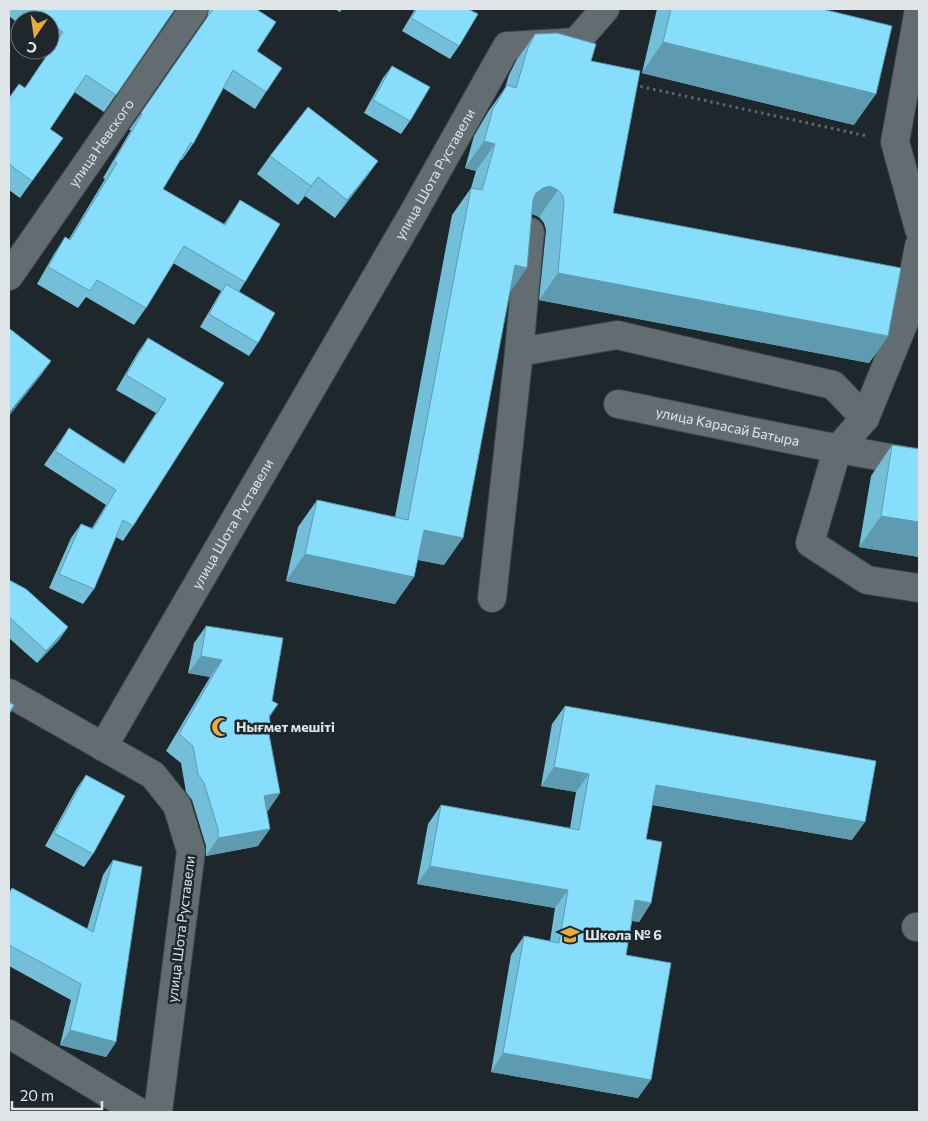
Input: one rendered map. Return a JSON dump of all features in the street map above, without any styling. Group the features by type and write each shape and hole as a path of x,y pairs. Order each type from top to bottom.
{"street":[{"name":"улица Невского","path":"9,276 194,9"},
{"name":"улица Шота Руставели","path":"158,1112 191,851 177,805 153,774 103,747 411,217 507,46 576,42 605,9"},
{"path":"919,9 895,142 919,229"},
{"path":"492,598 519,352 530,229"},
{"path":"919,246 905,320 865,418 837,450 810,543 868,580 919,588"},
{"path":"519,352 617,335 833,385 865,418"},
{"name":"улица Карасай Батыра","path":"618,404 804,441 837,450 919,463"},
{"path":"9,693 103,747"},
{"path":"9,1034 139,1112"}],"path":[{"path":"632,85 895,142"}],"building":[{"path":"33,9 175,9 116,95 86,75 50,129 63,138 32,181 9,164 9,98 19,84 25,88 44,60 60,60 60,36 63,32 60,30 60,10"},
{"path":"213,9 256,9 276,22 257,51 282,68 266,92 233,70 193,144 191,142 163,189 225,225 240,200 280,224 245,282 184,246 146,308 97,280 90,291 48,267 65,237 70,240 117,163 114,161 141,113"},
{"path":"417,9 468,9 478,14 459,46 411,18"},
{"path":"671,9 822,9 892,26 876,94 663,42"},
{"path":"557,33 596,44 591,61 640,71 613,213 901,268 888,336 558,273 563,196 558,190 550,186 543,188 536,193 533,200 527,268 515,265 463,538 424,530 414,577 305,554 317,500 408,520 471,188 482,190 495,144 484,141 493,109 507,85 516,88 528,48 535,34"},
{"path":"392,66 430,87 410,121 373,100"},
{"path":"308,107 378,161 347,200 318,177 311,186 270,156"},
{"path":"226,284 275,313 258,343 209,314"},
{"path":"10,329 51,361 9,413 9,331"},
{"path":"148,338 224,383 133,526 123,520 94,589 59,574 81,524 93,529 116,490 55,451 69,428 124,464 166,399 126,375"},
{"path":"892,445 919,449 919,522 881,516"},
{"path":"9,580 26,589 68,627 46,651 9,617"},
{"path":"206,626 283,638 272,701 278,704 269,716 272,733 269,734 280,793 264,796 270,829 218,838 218,829 204,783 198,774 193,746 179,734 222,660 201,656"},
{"path":"9,702 14,705 9,714"},
{"path":"565,706 876,761 865,822 656,785 646,839 662,842 651,903 635,900 626,955 671,963 651,1080 503,1053 524,936 559,943 568,890 430,866 441,805 579,830 589,774 554,767"},
{"path":"86,775 125,796 93,854 54,833"},
{"path":"113,860 142,867 116,1042 70,1030 81,984 9,945 9,894 12,888 93,932"}],"place":[{"name":"Нығмет мешіті","path":"221,727"},
{"name":"Школа № 6","path":"570,935"}]}
